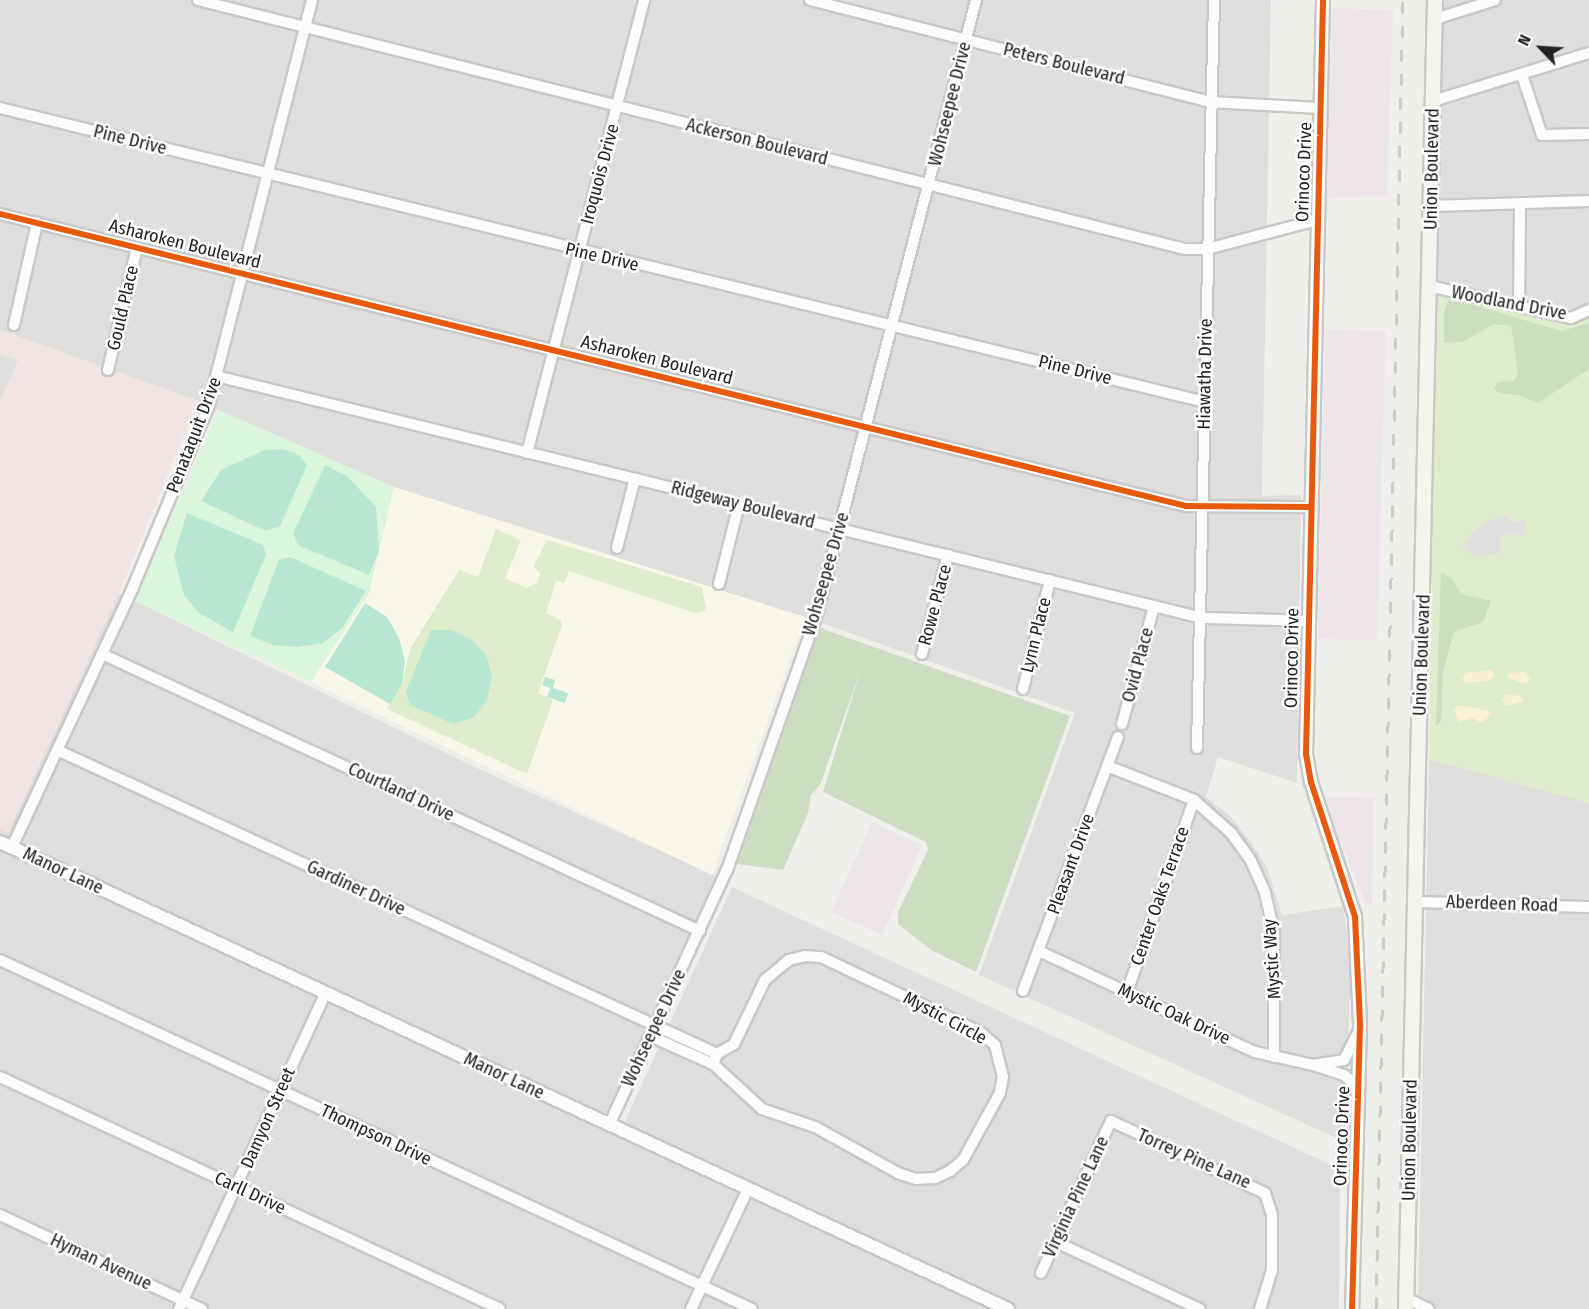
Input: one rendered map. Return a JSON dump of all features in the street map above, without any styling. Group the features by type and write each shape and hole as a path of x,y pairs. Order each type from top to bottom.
{"main road":[{"name":"Union Boulevard","path":"1406,1304 1435,0"}],"street":[{"name":"Ackerson Boulevard","path":"198,0 1154,243 1207,249 1317,220"},
{"name":"Penataquit Drive","path":"12,847 102,654 208,408 312,0"},
{"name":"Iroquois Drive","path":"527,453 644,0"},
{"name":"Peters Boulevard","path":"810,0 1210,102 1320,108"},
{"name":"Wohseepee Drive","path":"609,1125 727,870 817,614 976,0"},
{"name":"Hiawatha Drive","path":"1197,748 1202,618 1202,506 1214,0"},
{"name":"Orinoco Drive","path":"1323,0 1306,753 1311,782 1355,917 1360,1025 1352,1309"},
{"path":"1435,19 1495,0"},
{"path":"1433,101 1589,53"},
{"path":"1522,75 1542,135 1589,134"},
{"name":"Pine Drive","path":"0,108 579,252 1205,402"},
{"path":"1431,206 1520,205 1589,201"},
{"path":"1519,305 1520,205"},
{"name":"Asharoken Boulevard","path":"0,214 1175,503 1202,506 1311,507"},
{"path":"14,325 37,223"},
{"name":"Gould Place","path":"108,370 137,247"},
{"name":"Woodland Drive","path":"1429,286 1571,318 1589,310"},
{"name":"Ridgeway Boulevard","path":"216,376 1202,618 1308,621"},
{"path":"617,548 635,478"},
{"path":"719,584 739,504"},
{"name":"Rowe Place","path":"922,654 948,555"},
{"name":"Lynn Place","path":"1023,689 1050,580"},
{"name":"Ovid Place","path":"1122,724 1154,606"},
{"name":"Courtland Drive","path":"102,654 700,931"},
{"name":"Pleasant Drive","path":"1023,991 1118,737"},
{"name":"Gardiner Drive","path":"57,750 652,1031"},
{"name":"Mystic Way","path":"1107,766 1194,800 1231,833 1251,861 1265,893 1274,932 1274,1057"},
{"name":"Center Oaks Terrace","path":"1127,992 1194,800"},
{"name":"Manor Lane","path":"0,842 1008,1309"},
{"name":"Aberdeen Road","path":"1416,902 1589,907"},
{"name":"Mystic Oak Drive","path":"1039,951 1274,1057 1344,1074 1354,1084 1358,1099"},
{"name":"Mystic Circle","path":"652,1031 715,1059 770,1114 815,1127 916,1179 935,1178 963,1161 1000,1093 1003,1077 995,1045 980,1032 821,957 789,960 775,969 765,980 734,1044 715,1059"},
{"name":"Thompson Drive","path":"0,960 752,1309"},
{"name":"Damyon Street","path":"181,1304 326,992"},
{"name":"Mystic Oak Drive","path":"1312,1065 1347,1057 1360,1025"},
{"name":"Carll Drive","path":"0,1077 500,1309"},
{"name":"Virginia Pine Lane","path":"1041,1273 1111,1122"},
{"name":"Torrey Pine Lane","path":"1111,1122 1266,1193 1272,1207 1272,1270 1260,1309"},
{"path":"691,1309 748,1189"},
{"name":"Hyman Avenue","path":"0,1215 181,1304 202,1309"},
{"path":"1056,1242 1200,1309"},
{"path":"1406,1304 1429,1309"}],"shaded area":[{"path":"0,0 1271,0 1262,496 1301,495 1297,783 1218,757 1206,797 1230,816 1251,842 1267,867 1282,915 1343,906 1351,962 1345,1142 979,975 1075,713 805,617 394,487 198,401 0,330"},
{"path":"1435,0 1589,0 1589,317 1570,325 1429,286"},
{"path":"1332,8 1393,10 1387,196 1327,198"},
{"path":"1325,329 1386,331 1377,640 1318,639"},
{"path":"0,330 198,401 119,593 7,833 0,829"},
{"path":"0,354 18,360 0,401"},
{"path":"394,487 805,617 712,875 311,682 369,593"},
{"path":"1507,515 1510,522 1526,521 1524,535 1500,535 1500,553 1477,557 1463,548 1471,534 1488,521"},
{"path":"119,593 481,770 723,879 608,1125 621,1130 732,887 1340,1169 1339,1309 0,1309 0,829 8,832"},
{"path":"1429,759 1589,803 1589,1309 1418,1309"},
{"path":"1323,797 1374,798 1372,904 1365,903"},
{"path":"872,822 922,845 882,935 831,912"}],"green space":[{"path":"1436,291 1570,325 1589,317 1589,803 1429,759"},
{"path":"1449,298 1562,331 1589,323 1589,369 1538,403 1519,395 1499,393 1494,388 1498,382 1514,381 1518,374 1511,326 1494,324 1462,342 1444,343 1444,312"},
{"path":"219,410 394,487 369,593 311,682 134,601"},
{"path":"283,449 299,455 307,465 280,526 266,531 201,501 221,470 265,450"},
{"path":"325,465 347,476 376,507 379,550 369,575 298,545 293,534"},
{"path":"187,513 263,545 266,555 233,632 199,613 184,595 174,556"},
{"path":"496,529 521,540 505,578 526,588 537,583 540,574 534,566 547,540 702,587 706,611 695,613 569,571 564,583 556,581 546,613 561,620 562,625 538,693 553,700 527,774 387,709 402,684 410,649 459,570 478,577"},
{"path":"290,557 366,591 342,628 323,643 297,647 273,645 250,636 279,560"},
{"path":"1441,573 1452,579 1461,594 1491,601 1483,622 1454,632 1443,671 1441,720 1436,726"},
{"path":"365,603 387,617 399,638 405,661 402,684 390,704 325,667"},
{"path":"820,628 1070,716 976,972 931,950 898,924 898,912 928,850 926,842 823,792 861,669 820,785 811,795 808,813 783,870 737,864"},
{"path":"431,630 452,630 472,640 486,655 492,677 487,700 474,717 453,724 410,705 406,692"},
{"path":"545,677 555,680 553,688 568,693 565,703 547,697 550,688 542,685"}],"sand":[{"path":"1491,670 1495,675 1490,680 1467,683 1462,680 1466,673"},
{"path":"1525,672 1530,678 1527,684 1507,678 1509,673"},
{"path":"1507,694 1520,696 1524,701 1505,706 1502,700"},
{"path":"1458,705 1489,711 1491,715 1481,723 1473,718 1459,722 1454,711"}],"railway":[{"path":"1376,1309 1403,0"}],"cycle path":[{"path":"1323,0 1306,754 1311,782 1355,917 1360,1025 1352,1309"},
{"path":"0,214 1186,506 1311,507"}]}
